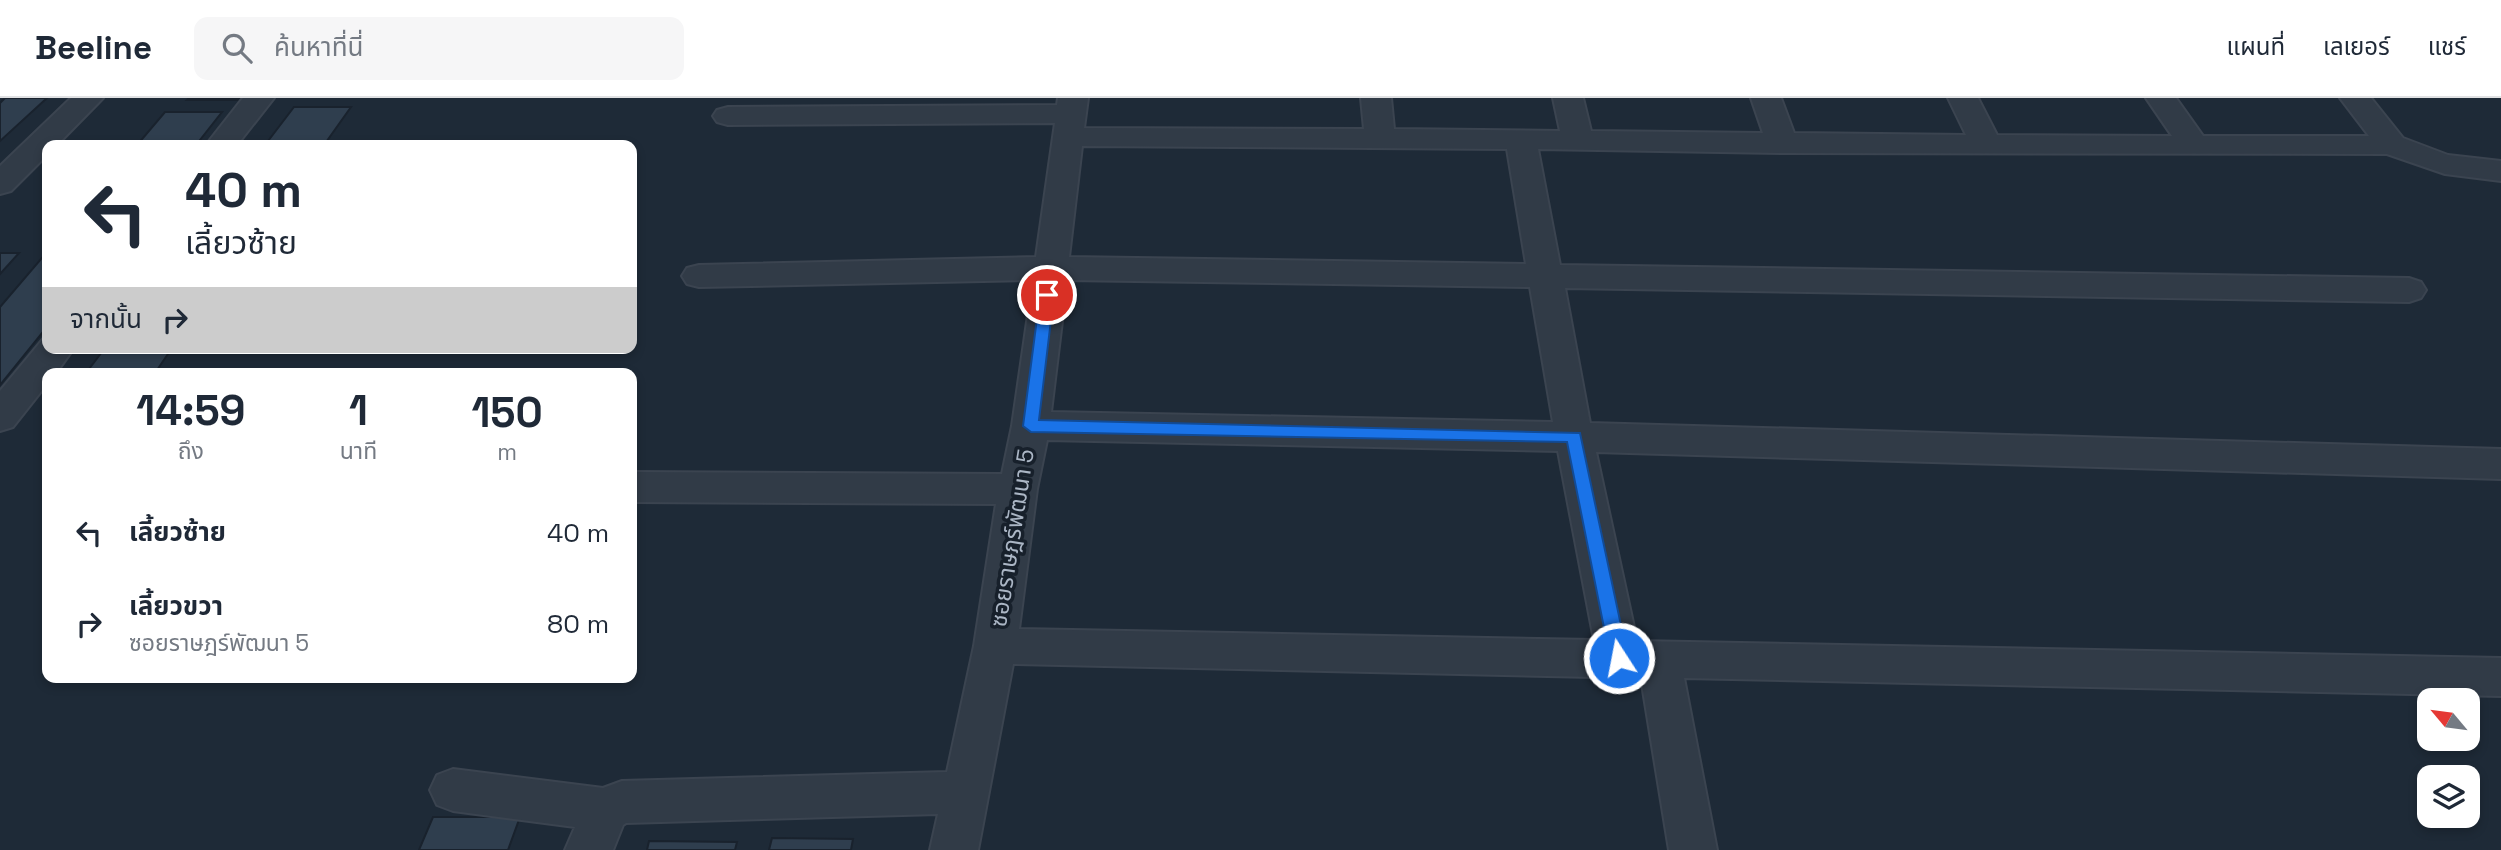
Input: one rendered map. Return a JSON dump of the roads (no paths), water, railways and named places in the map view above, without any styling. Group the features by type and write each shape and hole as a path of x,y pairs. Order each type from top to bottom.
{"street":[{"path":"45,140 88,98"},
{"path":"225,140 260,98"},
{"path":"1376,98 1380,136"},
{"path":"1568,98 1578,141"},
{"path":"1766,98 1782,144"},
{"path":"1963,98 1986,145"},
{"path":"2161,98 2194,146"},
{"path":"2355,98 2392,145"},
{"path":"728,116 1070,116 1380,136 1578,141 2392,145 2441,166 2470,171 2501,171"},
{"name":"ซอยราษฎร์พัฒนา 5","path":"954,850 995,646 1018,489 1031,426 1070,116"},
{"path":"1521,139 1574,437 1693,850"},
{"path":"0,184 42,143"},
{"path":"699,276 1051,268 2409,290"},
{"path":"0,417 51,354"},
{"path":"1031,426 1574,437 2501,464"},
{"path":"637,487 1018,489"},
{"path":"995,646 2501,677"},
{"path":"453,790 597,830 622,802 964,792"}]}
